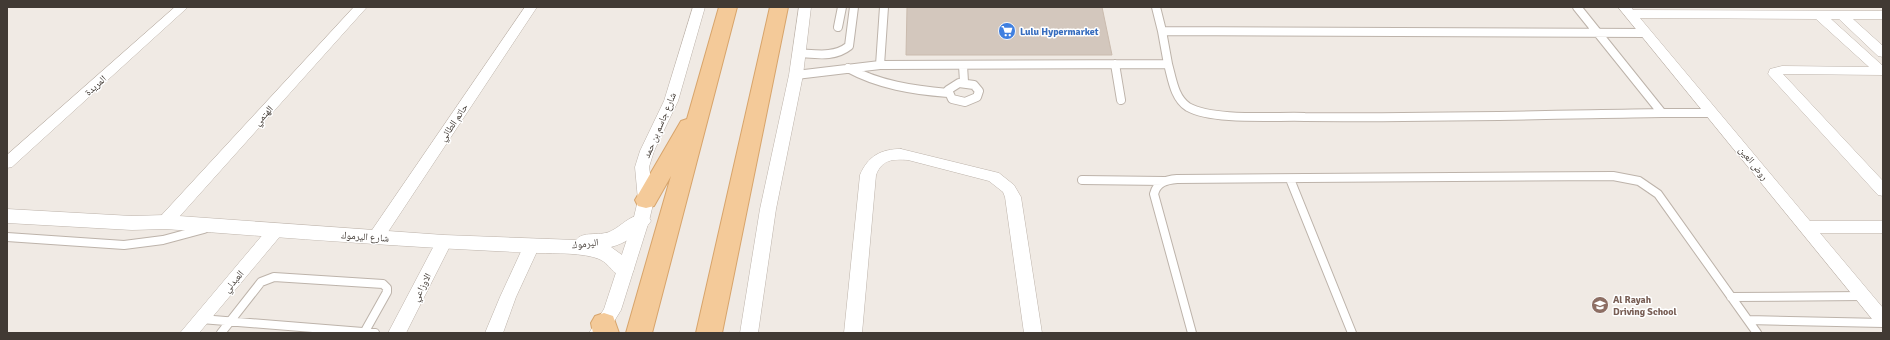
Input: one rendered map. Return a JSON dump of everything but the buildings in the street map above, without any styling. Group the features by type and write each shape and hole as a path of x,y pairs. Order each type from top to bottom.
{"main road":[{"path":"638,333 728,7"},
{"path":"709,333 779,7"},
{"path":"646,200 685,130 698,117"}],"street":[{"name":"المريدة","path":"7,163 182,7"},
{"name":"الهتمي","path":"165,222 361,7"},
{"name":"حاتم الطائي","path":"376,237 531,7"},
{"name":"شارع جاسم بن حمد","path":"603,330 612,310 624,269 641,221 646,200 642,177 647,151 670,101 699,7"},
{"path":"749,333 768,209 796,75 805,7"},
{"path":"1628,11 1883,16"},
{"name":"روض العين","path":"1628,11 1883,321"},
{"path":"1820,15 1882,71"},
{"path":"1842,15 1883,53"},
{"path":"1882,71 1782,70 1775,72 1775,74 1883,191"},
{"path":"853,333 868,175 871,165 880,157 894,154 908,155 994,177 1009,189 1013,197 1033,333"},
{"name":"شارع اليرموك","path":"7,206 129,214 165,222"},
{"name":"شارع اليرموك","path":"7,216 132,223 165,222 444,242 566,246"},
{"name":"اليرموك","path":"566,246 613,239 641,221"},
{"path":"1805,226 1883,227"},
{"name":"العبدلي","path":"189,333 276,230"},
{"name":"الاوزاعي","path":"397,333 444,242"},
{"path":"494,333 508,296 532,245"},
{"name":"اليرموك","path":"566,246 604,252 624,269"}],"lane":[{"path":"838,27 842,7"},
{"path":"798,52 837,54 845,51 849,46 854,7"},
{"path":"880,65 884,7"},
{"path":"1156,7 1168,64 1178,98 1188,107 1205,113 1231,116 1408,118 1713,113"},
{"path":"1577,7 1662,113"},
{"path":"1162,31 1646,33"},
{"path":"1115,64 1121,100"},
{"path":"796,75 880,65 1168,64"},
{"path":"963,65 964,82"},
{"path":"848,68 863,78 924,92 948,93"},
{"path":"964,82 977,88 979,94 974,99 960,102 952,99 948,93 951,87 964,82"},
{"path":"1082,180 1165,181 1177,179 1613,176 1630,178 1646,184 1658,194 1757,333"},
{"path":"1290,179 1352,333"},
{"path":"1165,181 1157,186 1154,194 1192,333"},
{"path":"7,237 124,245 142,244 163,240 215,226"},
{"path":"222,333 261,282 274,277 384,284 387,288 387,292 364,333"},
{"path":"1731,296 1863,296"},
{"path":"201,319 375,333"},
{"path":"1748,320 1883,321"}],"place":[{"name":"Lulu Hypermarket","path":"1007,31"},
{"name":"Al Rayah Driving School","path":"1600,305"}]}
